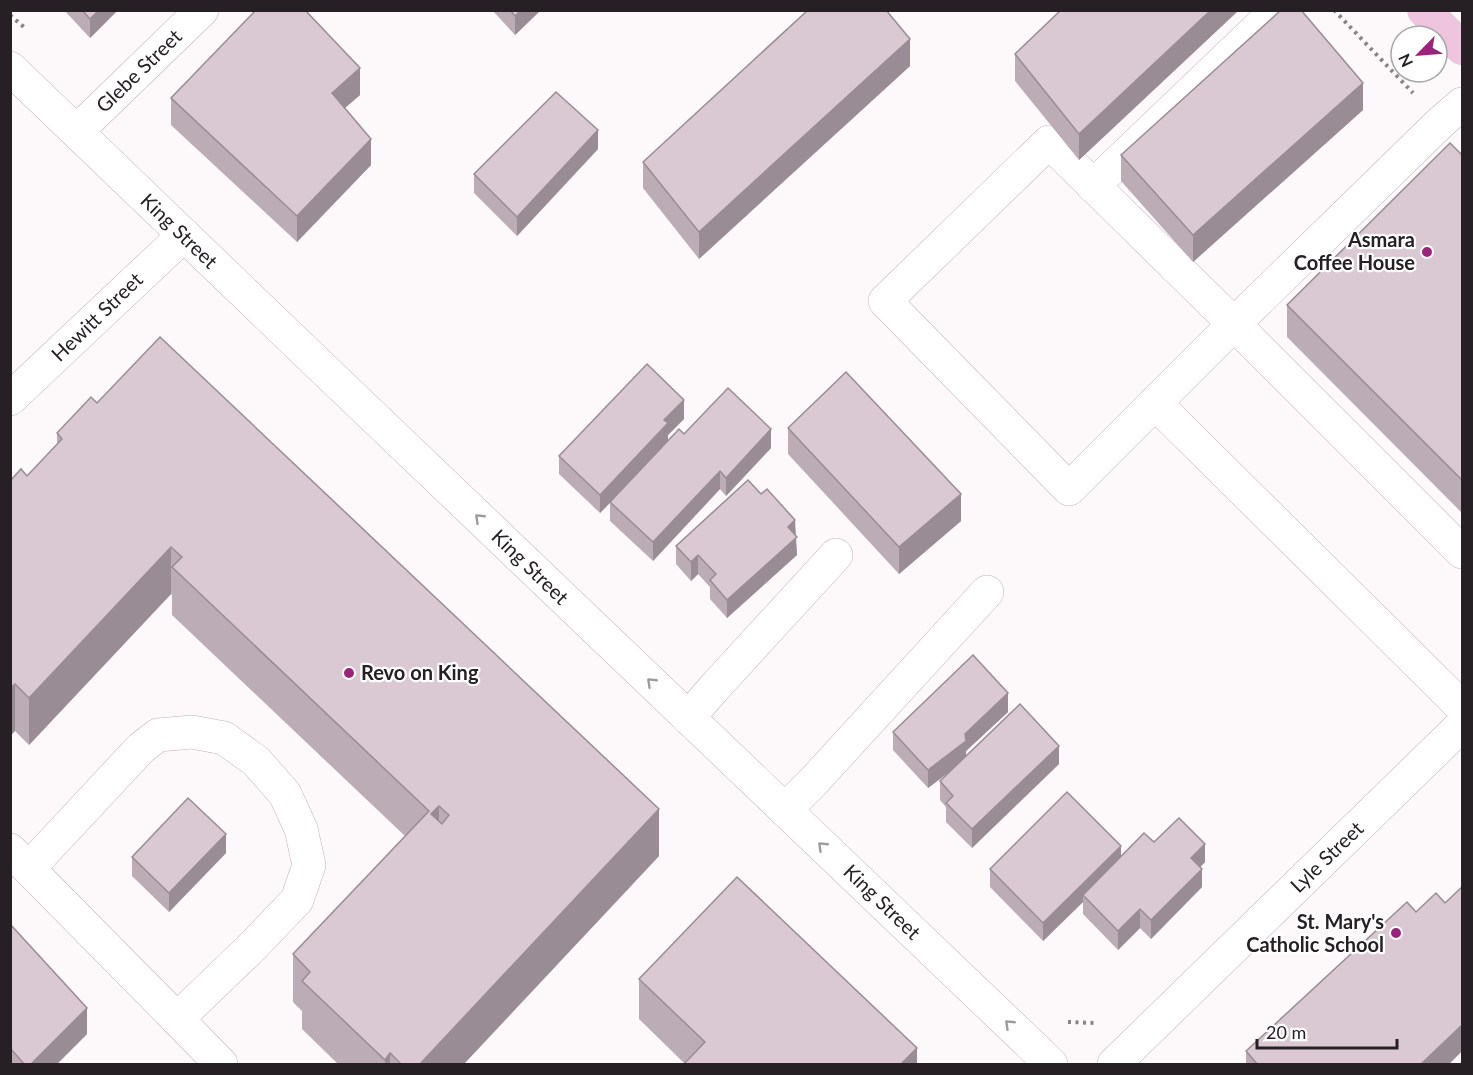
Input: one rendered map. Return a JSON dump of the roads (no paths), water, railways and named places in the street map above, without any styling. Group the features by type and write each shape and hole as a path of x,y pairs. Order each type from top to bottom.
{"main road":[{"path":"1425,10 1462,48"}],"street":[{"name":"Glebe Street","path":"76,130 202,10"},
{"path":"1093,186 1277,10"},
{"name":"King Street","path":"10,68 1051,1065"},
{"path":"1452,113 1234,324 1069,489 885,301 1049,142 1234,324 1462,552"},
{"name":"Hewitt Street","path":"10,399 184,235"},
{"path":"1155,403 1462,707"},
{"path":"688,718 836,555"},
{"path":"785,810 987,592"},
{"name":"Lyle Street","path":"1113,1065 1462,725"},
{"path":"177,1019 297,900 309,865 301,829 285,794 256,761 224,738 192,732 158,735 20,859 221,1065"}],"place":[{"name":"Asmara Coffee House","path":"1427,252"},
{"name":"Revo on King","path":"349,673"},
{"name":"St. Mary's Catholic School","path":"1396,933"}]}
